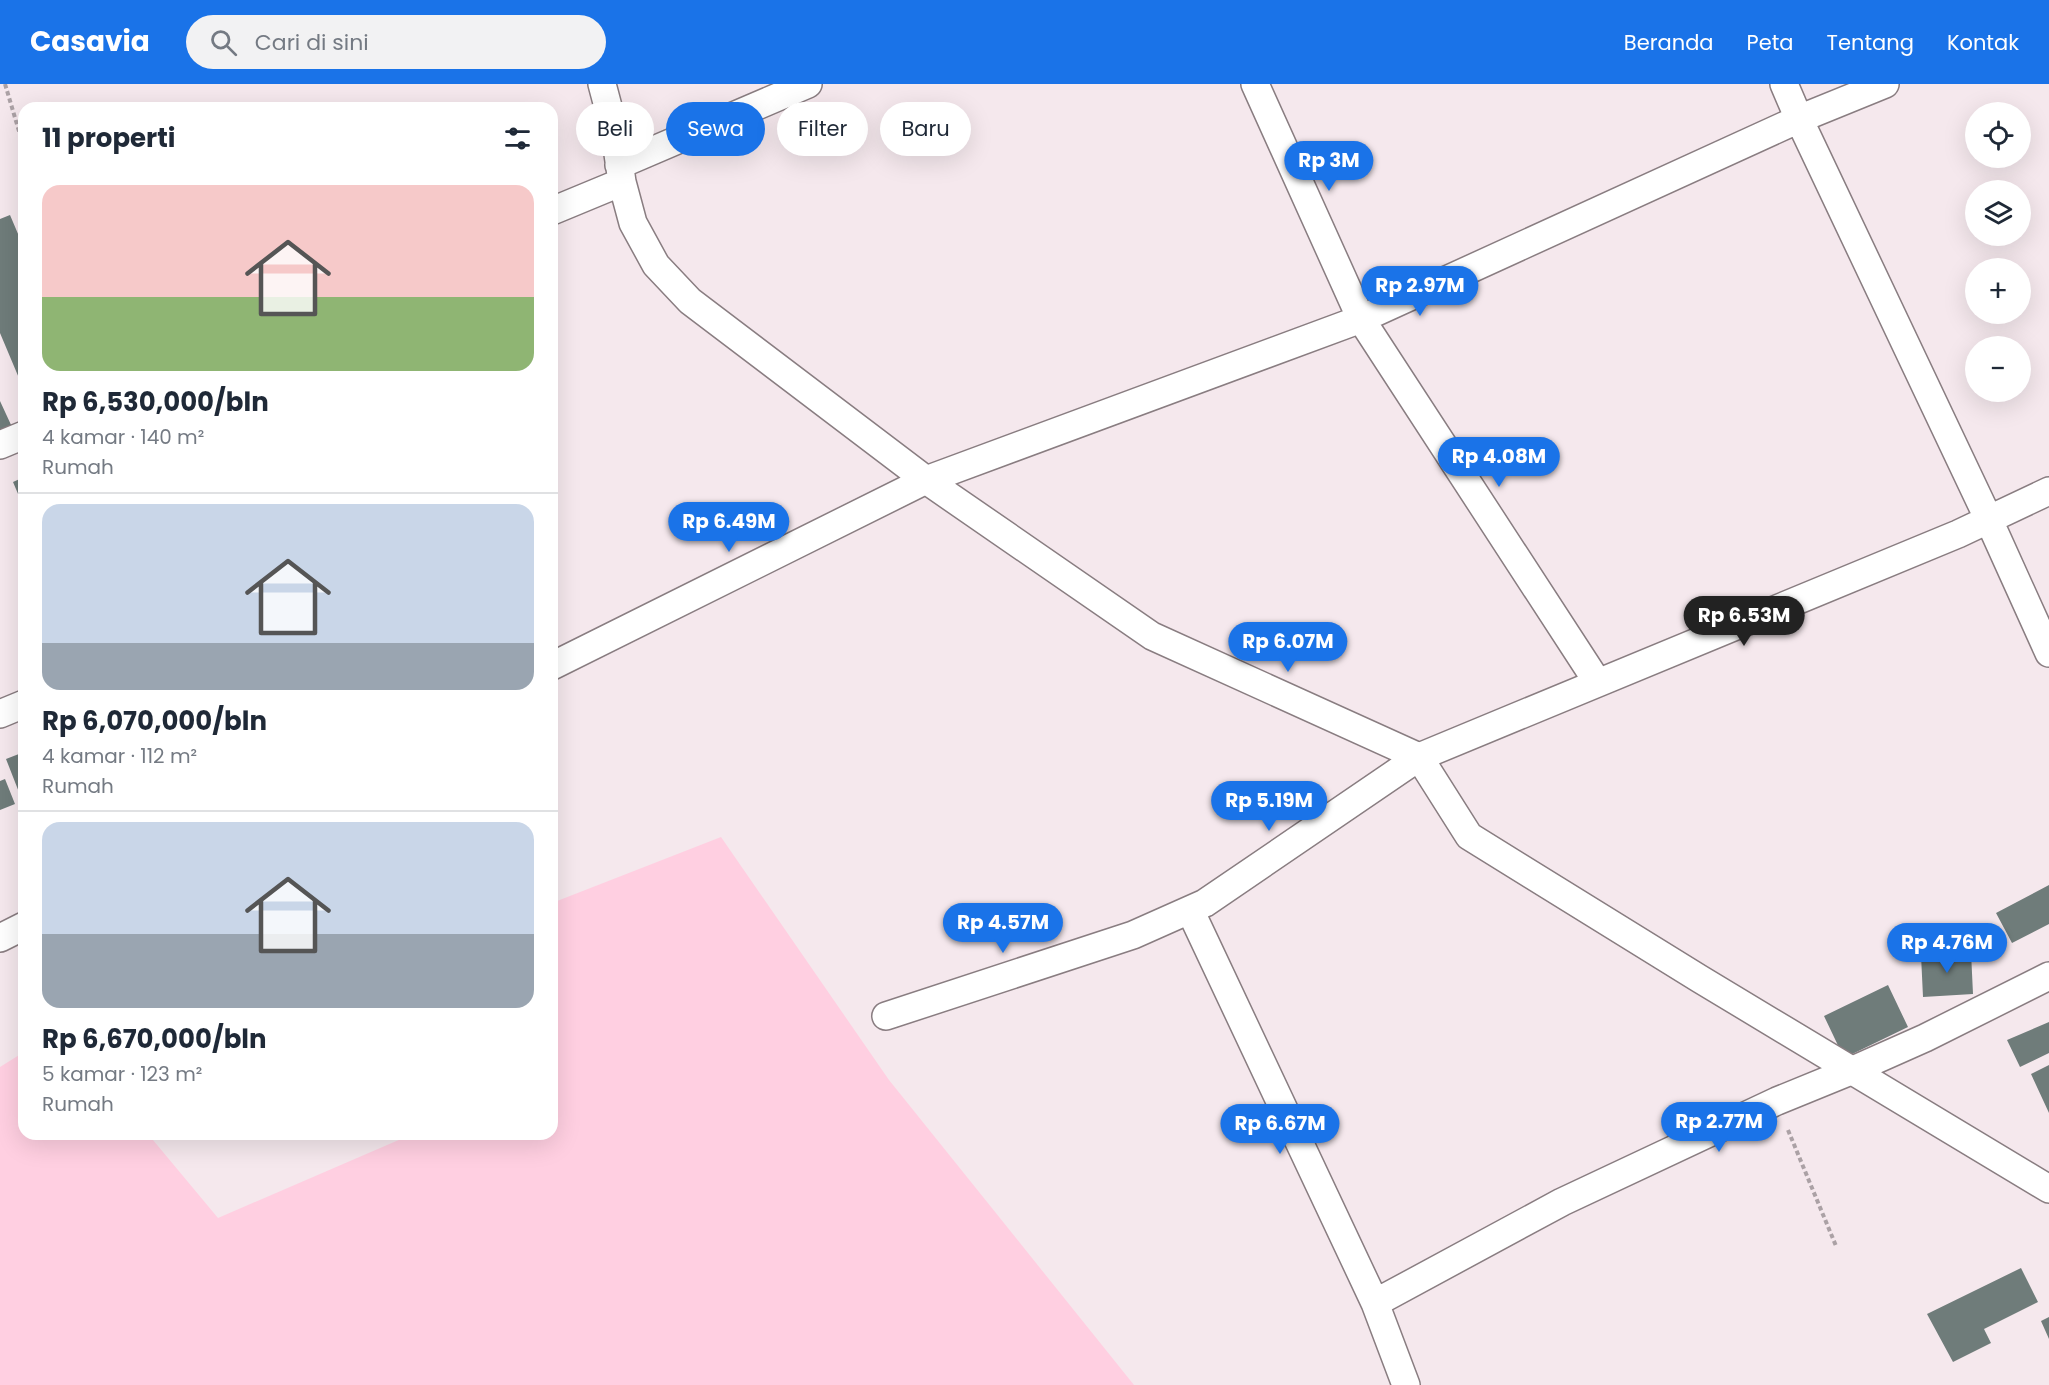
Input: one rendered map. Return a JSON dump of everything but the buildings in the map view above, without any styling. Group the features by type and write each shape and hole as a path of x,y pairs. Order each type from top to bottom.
{"street":[{"path":"602,84 615,133 621,173 633,224 656,264 690,301 927,480 1152,636 1419,756 1469,836 1700,979 2049,1189"},
{"path":"558,207 621,173 808,84"},
{"path":"1255,84 1361,319 1598,683"},
{"path":"1785,84 1799,119 1988,518 2049,653"},
{"path":"558,663 927,480 1361,319 1799,119 1885,84"},
{"path":"0,445 18,438"},
{"path":"886,1016 1133,935 1190,910 1205,903 1419,756 1958,534 2049,491"},
{"path":"0,714 18,706"},
{"path":"1190,910 1375,1303 1406,1385"},
{"path":"0,938 18,929"},
{"path":"1375,1303 1562,1202 1777,1101 1925,1038 2049,976"}],"path":[{"path":"5,84 18,128"},
{"path":"1777,1101 1836,1246"}],"shaded area":[{"path":"721,837 889,1080 1134,1385 0,1385 0,1067 18,1056 18,1140 153,1140 218,1218 399,1140 558,1140 558,901"}]}
